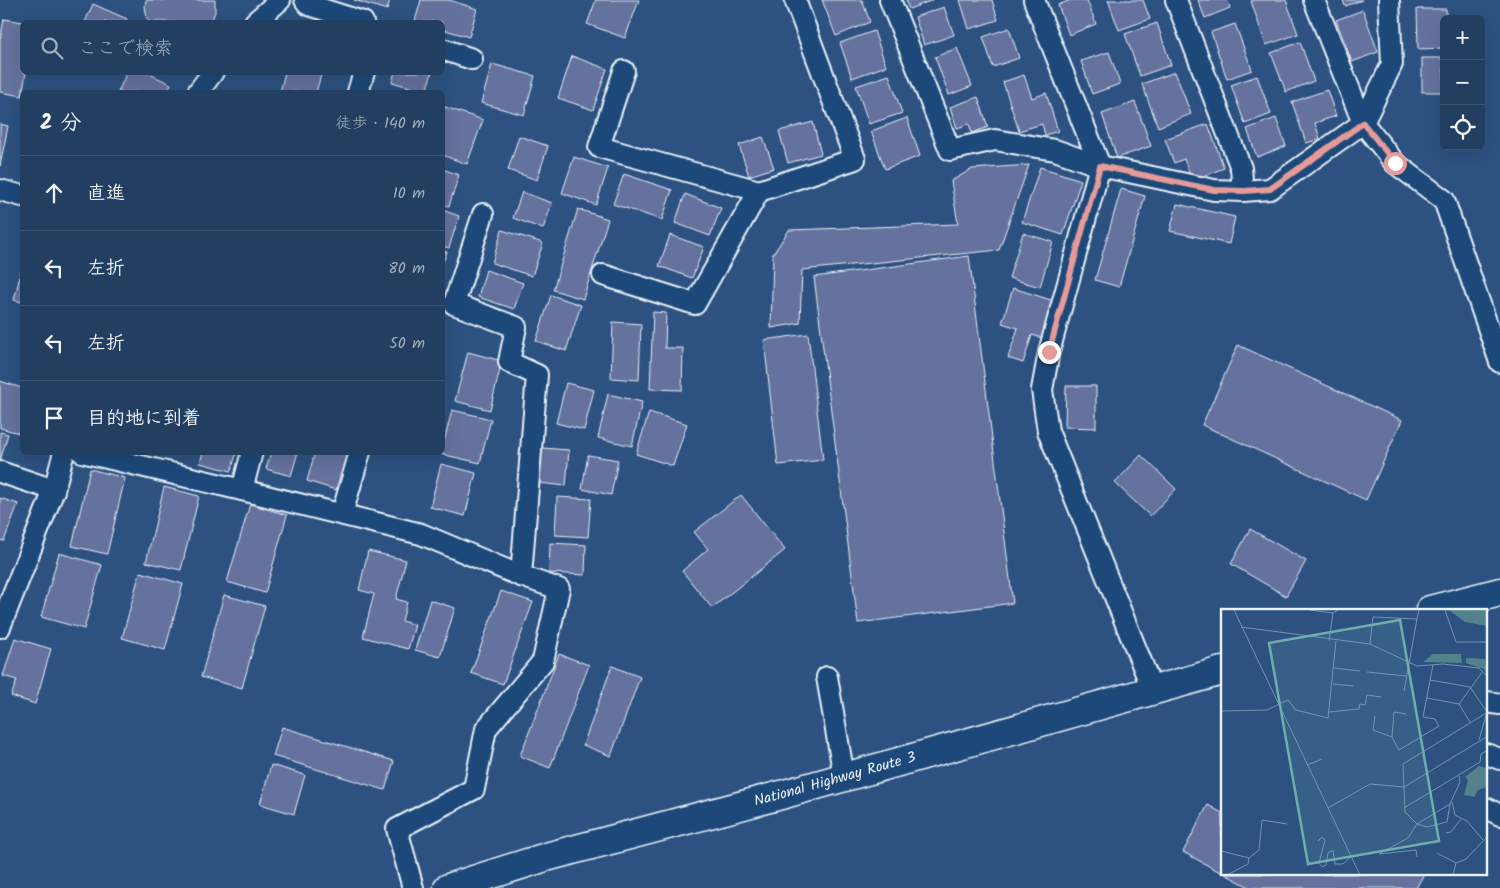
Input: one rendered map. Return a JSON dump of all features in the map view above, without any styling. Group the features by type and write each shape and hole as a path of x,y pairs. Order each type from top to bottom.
{"highway":[{"path":"1434,609 1500,593"},
{"name":"National Highway Route 3","path":"448,888 546,857 844,777 1221,671"}],"street":[{"path":"257,20 280,0"},
{"path":"305,0 309,5 357,20"},
{"path":"624,71 599,147 759,191 855,159 795,0"},
{"path":"890,0 950,150 995,140 1055,150 1100,166 1214,190 1244,191 1270,189 1363,123 1392,64 1389,0"},
{"path":"1034,0 1100,166 1049,352 1042,390 1048,432 1153,691"},
{"path":"1176,0 1241,168 1244,191"},
{"path":"1314,0 1363,123 1395,163 1444,200 1500,362"},
{"path":"445,50 472,58"},
{"path":"200,90 211,75"},
{"path":"359,90 363,75"},
{"path":"0,190 20,195"},
{"path":"603,275 695,304 759,191"},
{"path":"483,214 454,304 516,327 509,362 537,375 521,576"},
{"path":"0,627 54,490 63,455"},
{"path":"95,455 421,534 521,576 559,589 543,661 486,729 474,789 397,829 413,888"},
{"path":"242,490 251,455"},
{"path":"342,514 359,455"},
{"path":"0,472 54,490"},
{"path":"826,677 844,777"},
{"path":"1488,755 1500,760"},
{"path":"1488,809 1500,815"}],"building":[{"path":"146,0 215,0 215,12 212,20 148,20 145,6"},
{"path":"354,0 390,0 387,10"},
{"path":"421,0 449,0 477,9 469,37 445,30 445,20 415,20"},
{"path":"596,0 639,0 625,38 587,24"},
{"path":"822,0 862,0 870,22 836,36"},
{"path":"906,0 933,0 909,9"},
{"path":"960,0 992,0 998,20 969,29"},
{"path":"1071,0 1087,0 1096,24 1069,35 1058,5"},
{"path":"1108,0 1143,0 1150,19 1119,30"},
{"path":"1198,0 1227,0 1230,8 1205,18"},
{"path":"1286,0 1298,34 1266,45 1251,1"},
{"path":"1343,0 1362,0 1345,6"},
{"path":"93,4 127,19 126,20 86,20"},
{"path":"944,7 954,35 924,45 915,17"},
{"path":"1417,9 1446,9 1446,15 1440,15 1440,48 1418,49"},
{"path":"1363,10 1378,52 1352,62 1336,20"},
{"path":"4,19 20,22 20,75 26,75 20,96 0,92 0,40"},
{"path":"1157,23 1171,65 1140,76 1125,34"},
{"path":"1235,24 1252,70 1227,79 1211,32"},
{"path":"1009,28 1019,58 993,67 983,37"},
{"path":"874,31 886,66 852,78 840,43"},
{"path":"1300,42 1314,81 1286,92 1271,53"},
{"path":"957,48 972,86 949,95 935,57"},
{"path":"1109,52 1120,84 1092,94 1081,61"},
{"path":"572,56 607,69 593,110 558,98"},
{"path":"1422,58 1440,58 1440,92 1422,92"},
{"path":"492,64 535,76 524,115 481,103"},
{"path":"1175,72 1191,114 1158,127 1142,84"},
{"path":"126,75 152,75 171,84 168,90 119,90"},
{"path":"284,75 321,75 317,90 280,90"},
{"path":"394,75 431,75 427,90 419,90 392,82"},
{"path":"889,75 902,113 869,124 856,86"},
{"path":"1024,75 1032,98 1046,93 1058,131 1045,135 1042,124 1019,131 1003,82"},
{"path":"1257,76 1271,114 1245,124 1231,85"},
{"path":"1327,90 1336,116 1315,123 1320,139 1306,143 1292,102"},
{"path":"978,97 988,127 972,133 969,124 957,128 950,107"},
{"path":"1135,102 1151,146 1117,158 1102,114"},
{"path":"445,107 483,120 467,164 445,156"},
{"path":"907,118 920,156 885,169 871,131"},
{"path":"1276,118 1286,146 1257,157 1247,129"},
{"path":"813,122 821,154 788,163 779,131"},
{"path":"0,124 8,126 0,166"},
{"path":"1208,124 1224,168 1192,180 1184,159 1174,163 1165,139"},
{"path":"519,136 548,146 537,180 508,170"},
{"path":"763,137 774,168 749,176 739,145"},
{"path":"574,157 608,168 596,205 562,193"},
{"path":"1029,165 999,250 802,270 800,323 771,328 773,254 789,230 958,224 951,181 972,169"},
{"path":"1040,167 1081,180 1063,235 1022,222"},
{"path":"445,170 459,175 449,206 445,205"},
{"path":"624,174 672,190 662,220 613,204"},
{"path":"1121,189 1145,196 1119,287 1095,280"},
{"path":"522,192 552,203 543,229 513,218"},
{"path":"685,194 721,208 710,236 675,223"},
{"path":"1177,204 1235,217 1229,244 1170,231"},
{"path":"578,209 608,219 583,299 553,290"},
{"path":"445,211 459,216 449,248 445,247"},
{"path":"502,230 543,243 532,276 492,263"},
{"path":"1023,233 1053,242 1040,287 1009,278"},
{"path":"670,235 704,247 692,278 659,266"},
{"path":"969,256 1013,603 858,623 814,277"},
{"path":"486,270 523,283 514,309 478,297"},
{"path":"20,276 20,302 14,300"},
{"path":"1013,288 1054,301 1042,338 1032,335 1023,363 1008,358 1018,328 1002,323"},
{"path":"551,295 581,305 566,351 536,341"},
{"path":"653,312 666,313 665,348 683,348 682,390 650,389"},
{"path":"613,322 641,324 639,380 611,378"},
{"path":"808,334 823,460 778,465 764,340"},
{"path":"1238,345 1402,420 1366,500 1202,425"},
{"path":"468,352 502,361 490,410 455,401"},
{"path":"0,381 20,387 20,429 19,433 0,428"},
{"path":"566,383 594,390 584,430 556,423"},
{"path":"1066,386 1096,386 1096,428 1065,427"},
{"path":"608,394 642,402 632,446 598,438"},
{"path":"452,410 491,419 480,463 445,455 445,438"},
{"path":"649,412 687,424 673,466 636,454"},
{"path":"0,432 8,434 0,461"},
{"path":"542,448 569,450 566,486 539,483"},
{"path":"202,455 236,455 231,471 200,463"},
{"path":"270,455 297,455 291,476 266,469"},
{"path":"314,455 346,455 336,490 307,481"},
{"path":"588,455 618,460 611,495 582,489"},
{"path":"1141,455 1176,489 1150,516 1115,483"},
{"path":"441,464 476,473 465,516 430,507"},
{"path":"90,469 125,478 107,554 72,546"},
{"path":"164,487 199,496 181,570 146,562"},
{"path":"741,495 785,550 712,608 682,571 708,549 694,532"},
{"path":"557,497 591,499 588,537 555,535"},
{"path":"0,498 18,504 4,541 0,540"},
{"path":"250,504 287,515 265,593 227,582"},
{"path":"1250,529 1306,561 1286,596 1231,564"},
{"path":"550,543 586,545 585,575 549,573"},
{"path":"368,551 406,560 396,599 407,602 402,621 415,625 408,649 363,637 374,594 359,590"},
{"path":"59,553 102,565 84,629 41,617"},
{"path":"140,572 183,584 165,650 122,638"},
{"path":"501,591 533,602 503,684 471,673"},
{"path":"224,595 265,606 242,688 201,677"},
{"path":"430,600 455,608 440,657 415,650"},
{"path":"15,638 51,649 35,704 11,696 17,680 3,676"},
{"path":"559,654 589,665 550,768 520,756"},
{"path":"612,666 640,677 611,756 583,745"},
{"path":"282,727 394,761 385,790 273,756"},
{"path":"271,765 305,775 294,814 260,804"},
{"path":"1208,805 1221,812 1221,872 1183,852"},
{"path":"1229,876 1423,876 1416,888 1251,888"}],"route":[{"path":"1049,352 1100,166 1214,190 1244,191 1270,189 1363,123 1395,163"}]}
